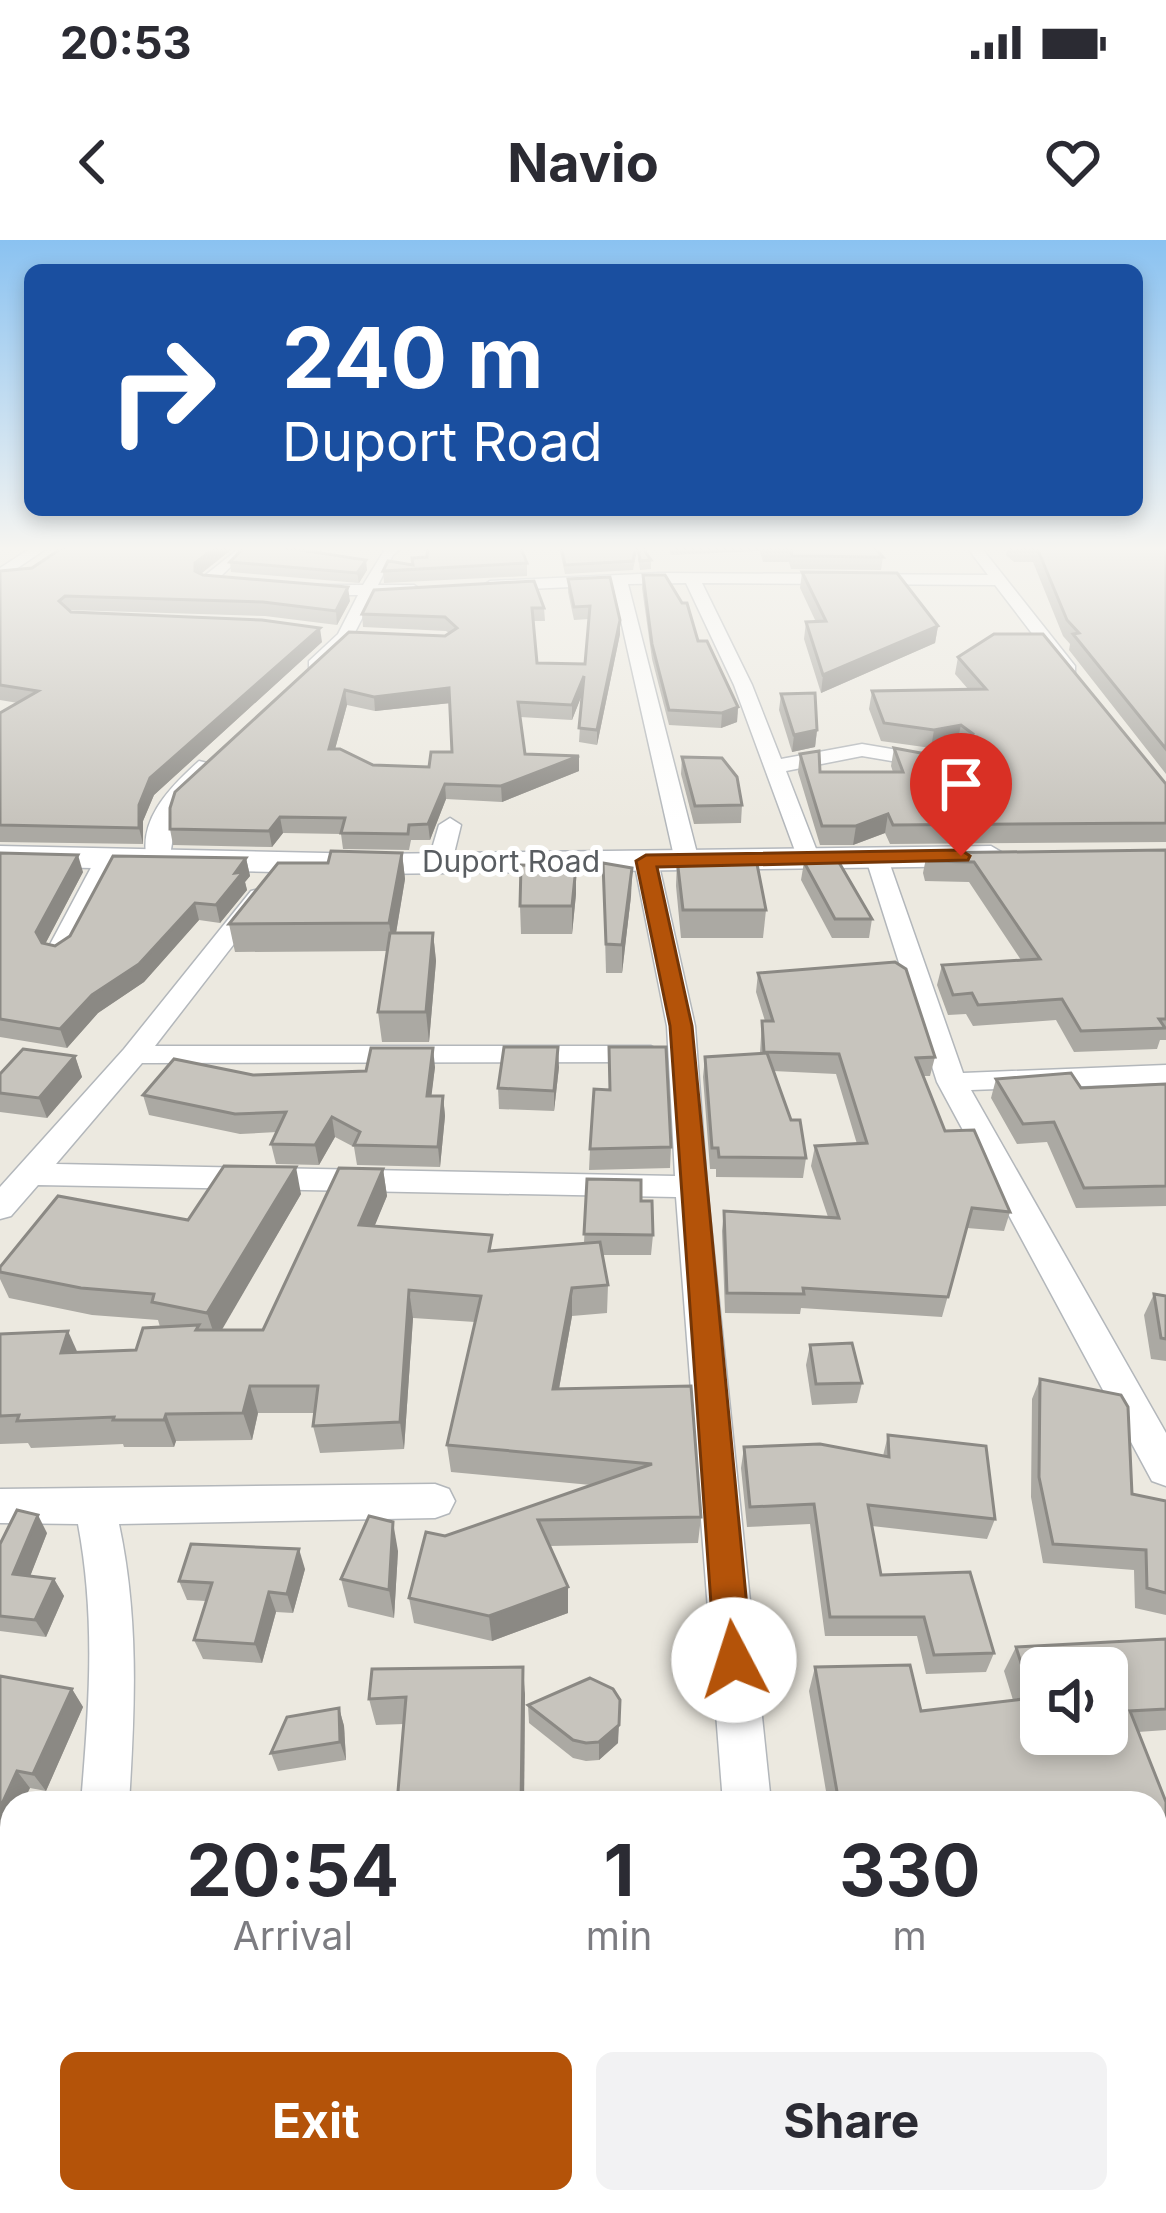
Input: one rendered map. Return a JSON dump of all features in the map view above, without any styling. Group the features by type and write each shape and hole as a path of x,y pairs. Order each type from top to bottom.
{"street":[{"path":"296,682 342,638"},
{"path":"633,638 687,861"},
{"path":"719,638 776,766 809,859"},
{"path":"1044,638 1080,684"},
{"path":"776,766 862,747 922,762 952,759 955,753"},
{"path":"157,862 158,823 165,802 214,757"},
{"path":"440,862 450,825"},
{"name":"Duport Road","path":"0,856 106,862 440,862 1025,856"},
{"path":"876,856 952,1082 1151,1412 1166,1469"},
{"path":"646,861 683,1054 746,1791"},
{"path":"59,952 106,862"},
{"path":"0,1208 134,1055 286,862"},
{"path":"134,1055 683,1054"},
{"path":"952,1082 1166,1074"},
{"path":"31,1174 691,1187"},
{"path":"0,1506 435,1501"},
{"path":"95,1507 112,1592 114,1677 106,1791"}],"building":[{"path":"0,638 309,638 150,778 139,805 139,828 0,825 0,713 38,691 0,685"},
{"path":"342,638 535,638 537,663 585,664 587,638 616,638 597,730 579,728 584,676 572,705 518,702 525,754 579,756 501,786 445,784 428,824 409,825 408,834 341,833 345,818 280,817 269,831 170,829 175,792","holes":["449,688 452,752 431,752 429,767 373,765 340,749 329,749 345,690 374,697"]},
{"path":"651,638 707,641 738,707 722,713 669,710"},
{"path":"811,638 910,638 823,675"},
{"path":"988,638 1046,638 1166,784 1166,823 893,825 888,814 856,826 822,826 800,754 819,751 820,772 903,772 894,748 926,754 964,749 973,734 961,725 934,730 884,723 872,691 986,689 958,657"},
{"path":"1076,638 1166,638 1166,749"},
{"path":"815,693 817,730 794,735 781,694"},
{"path":"682,757 722,758 737,777 742,805 695,806"},
{"path":"1166,850 1166,1019 1159,1019 1165,1028 1081,1031 1062,999 978,1005 972,993 953,995 942,965 1040,959 974,862 929,861 927,853"},
{"path":"331,851 402,853 389,923 229,924 278,863 328,863"},
{"path":"0,853 78,855 36,932 42,943 55,946 70,936 113,856 246,858 235,873 243,872 216,905 195,903 139,964 92,995 60,1029 0,1019"},
{"path":"677,859 756,859 766,910 683,910"},
{"path":"837,859 872,919 835,919 804,862"},
{"path":"603,863 632,868 622,945 606,944"},
{"path":"521,865 576,867 572,906 520,906"},
{"path":"390,933 433,933 426,1012 378,1012"},
{"path":"895,962 906,969 935,1057 916,1058 945,1131 974,1130 1010,1212 972,1208 948,1297 803,1288 804,1294 727,1293 724,1211 839,1218 815,1146 867,1143 839,1054 764,1052 762,1021 773,1021 758,973"},
{"path":"504,1047 558,1047 554,1091 498,1088"},
{"path":"609,1047 666,1047 671,1147 590,1149 594,1089 610,1090"},
{"path":"371,1048 433,1048 427,1096 443,1096 438,1147 354,1145 360,1132 332,1117 315,1145 271,1144 286,1112 235,1114 143,1095 174,1059 253,1075 366,1071"},
{"path":"23,1049 75,1056 39,1098 0,1093 0,1074"},
{"path":"767,1053 791,1120 800,1120 806,1158 719,1157 718,1148 712,1148 705,1057"},
{"path":"1071,1073 1081,1088 1166,1084 1166,1186 1084,1188 1054,1122 1023,1124 996,1079"},
{"path":"224,1166 296,1167 207,1313 152,1302 154,1294 81,1288 0,1272 58,1196 188,1220"},
{"path":"339,1168 383,1169 359,1225 492,1235 489,1251 600,1242 608,1285 572,1288 553,1389 691,1386 701,1517 538,1520 568,1587 489,1616 409,1598 426,1532 445,1536 652,1464 447,1445 481,1296 409,1290 400,1422 313,1426 318,1386 250,1386 243,1413 166,1414 164,1420 17,1421 19,1415 0,1416 0,1334 68,1331 61,1353 136,1350 143,1328 199,1325 196,1330 263,1330"},
{"path":"587,1179 641,1180 641,1201 652,1201 653,1235 584,1234"},
{"path":"1154,1294 1166,1296 1166,1339 1161,1338"},
{"path":"852,1343 862,1383 816,1384 810,1345"},
{"path":"1040,1379 1121,1395 1128,1407 1132,1494 1166,1501 1166,1593 1147,1588 1146,1550 1053,1544 1039,1477"},
{"path":"888,1435 986,1446 995,1519 868,1505 881,1575 970,1572 994,1653 934,1655 924,1617 830,1617 814,1504 750,1507 744,1447 820,1444 889,1457"},
{"path":"17,1510 38,1515 13,1574 54,1579 35,1620 0,1616 0,1544"},
{"path":"369,1516 393,1522 389,1590 341,1579"},
{"path":"191,1544 299,1549 287,1594 269,1592 255,1644 194,1640 212,1583 179,1581"},
{"path":"1166,1639 1166,1709 1130,1711 1162,1791 837,1791 815,1667 910,1665 921,1711 1020,1699 1020,1755 1128,1755 1128,1647 1020,1647 1020,1660 1016,1647"},
{"path":"523,1667 521,1791 398,1791 406,1697 369,1699 372,1669"},
{"path":"0,1676 72,1689 33,1774 17,1771 8,1791 0,1791"},
{"path":"590,1678 613,1689 620,1700 619,1725 599,1742 573,1740 528,1705"},
{"path":"339,1708 340,1742 271,1753 287,1717"}],"route":[{"path":"734,1660 681,1026 646,861 961,856"}]}
